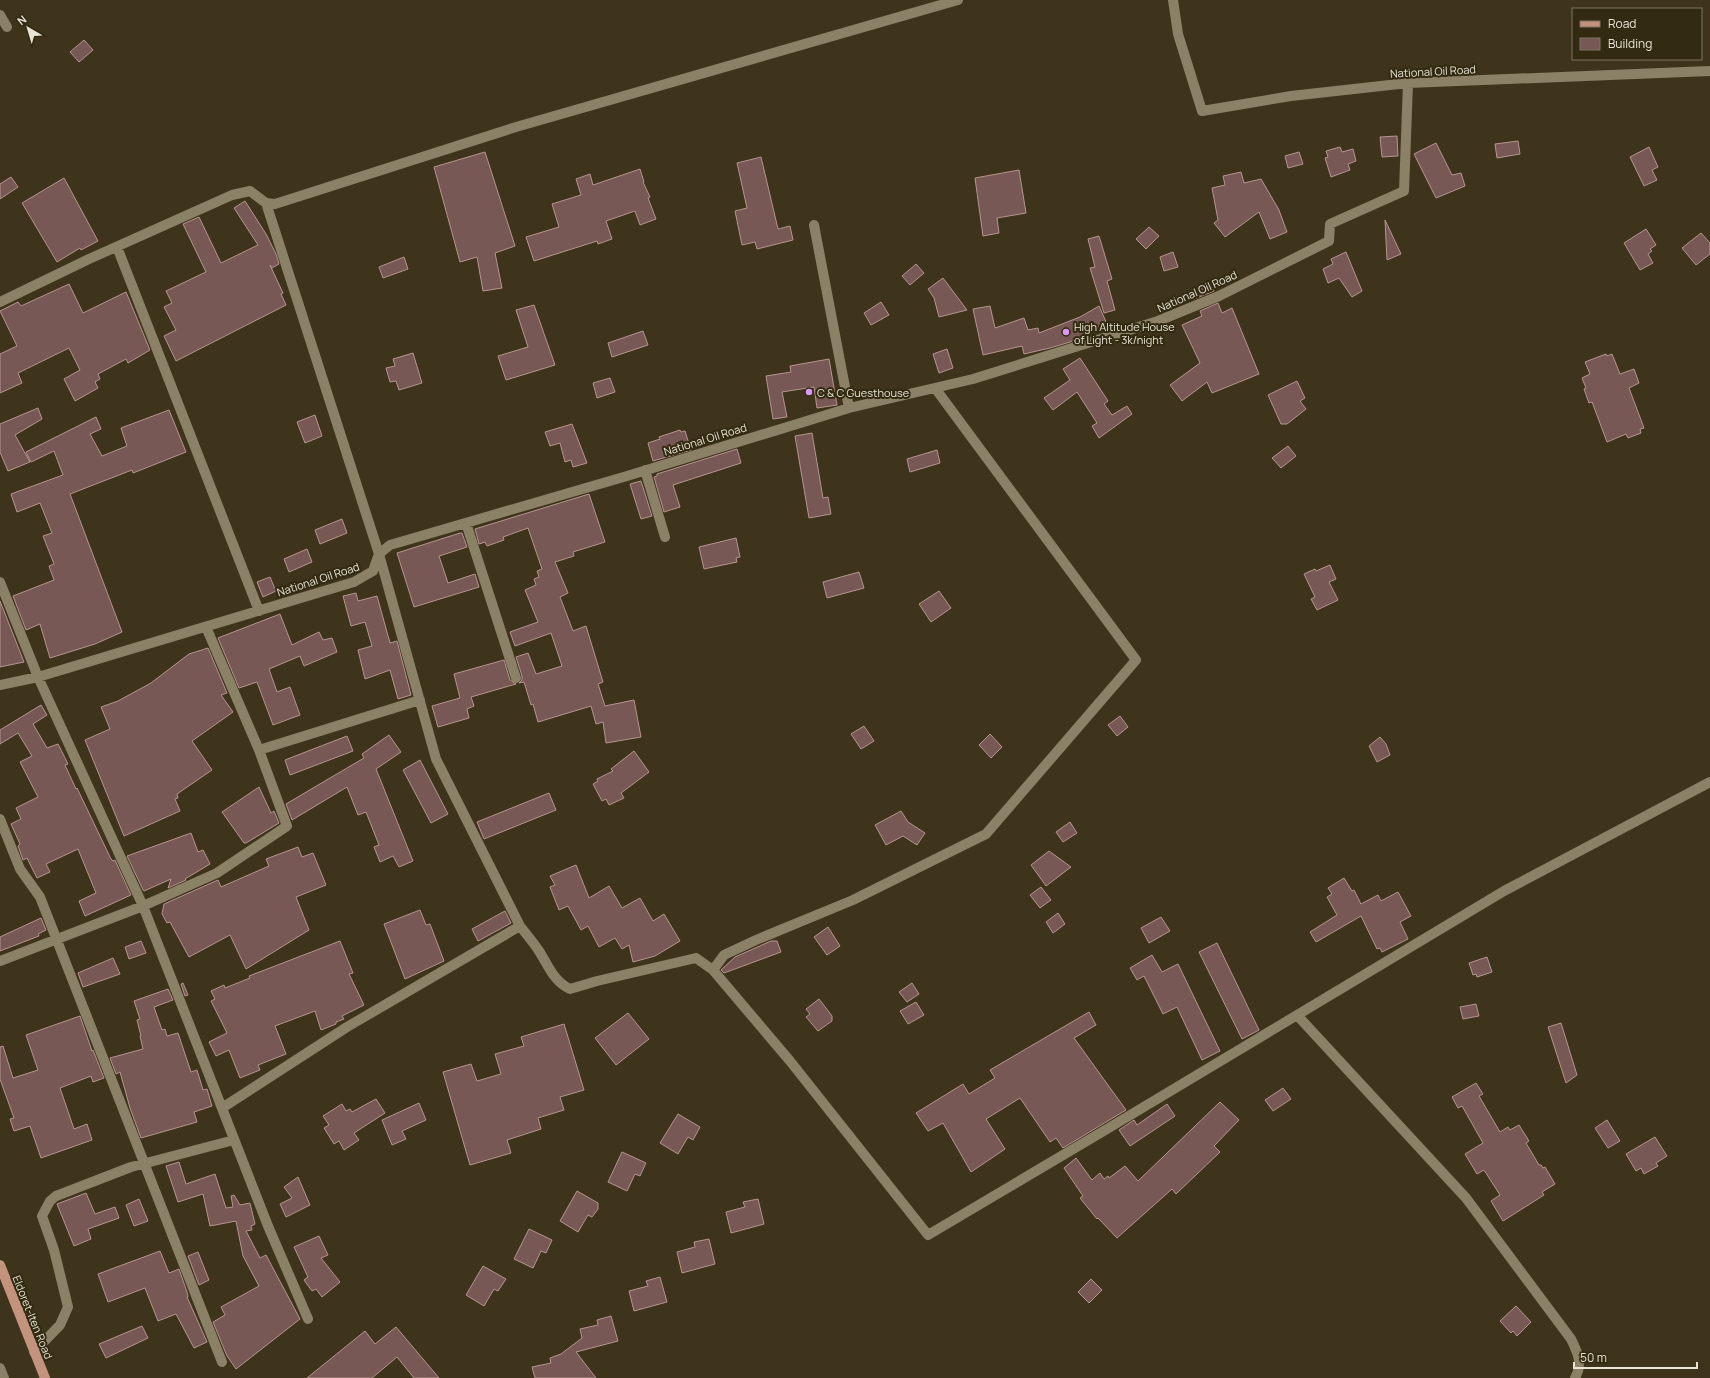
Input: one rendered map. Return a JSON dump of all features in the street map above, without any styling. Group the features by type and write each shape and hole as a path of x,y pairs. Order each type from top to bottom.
{"main road":[{"name":"Eldoret-Iten Road","path":"0,1265 45,1378"}],"street":[{"path":"0,302 232,195 250,191 266,203 275,204 516,127 958,0"},
{"name":"National Oil Road","path":"1173,0 1178,34 1202,111 1291,96 1408,83 1710,71"},
{"path":"0,15 6,28"},
{"name":"National Oil Road","path":"0,685 38,678 354,582 373,571 379,554 390,545 849,408 973,379 1158,321 1219,296 1329,241 1330,224 1404,191 1408,83"},
{"path":"266,203 379,554 436,758 520,926 540,952 548,969 558,980 570,988 696,958 713,970 790,1061 928,1235 1504,891 1710,782"},
{"path":"814,225 849,408"},
{"path":"117,247 258,611"},
{"path":"713,970 724,955 756,940 853,900 986,834 1136,660 934,388"},
{"path":"645,470 665,537"},
{"path":"466,523 516,678"},
{"path":"0,582 38,678 143,906 234,1140 308,1319"},
{"path":"0,960 57,940 143,906 217,873 287,826 259,750 206,627"},
{"path":"259,750 420,700"},
{"path":"0,819 20,869 40,898 222,1362"},
{"path":"222,1108 347,1027 520,926"},
{"path":"1297,1015 1466,1198 1571,1339 1579,1355 1580,1366 1575,1378"},
{"path":"34,1352 60,1325 68,1307 54,1250 42,1216 47,1206 56,1196 144,1164 234,1140"},
{"path":"0,1368 4,1378"}],"building":[{"path":"84,40 93,50 79,62 70,52"},
{"path":"1397,136 1398,156 1382,157 1380,137"},
{"path":"1518,141 1520,154 1497,158 1495,144"},
{"path":"1436,143 1452,175 1461,173 1465,186 1436,198 1414,154"},
{"path":"1340,147 1342,152 1353,149 1356,161 1348,164 1350,170 1331,177 1325,158 1328,157 1326,151"},
{"path":"1649,147 1658,167 1652,170 1657,180 1644,186 1630,157"},
{"path":"485,152 515,246 495,253 502,288 483,291 477,257 460,262 434,167"},
{"path":"1299,152 1303,164 1288,168 1285,156"},
{"path":"761,157 778,229 790,226 793,240 757,249 755,242 742,245 735,211 747,208 737,163"},
{"path":"640,169 643,182 650,197 648,198 656,219 640,225 635,211 606,221 612,239 598,244 597,241 534,261 526,237 559,227 552,204 581,195 576,179 590,174 593,185"},
{"path":"1019,170 1026,213 997,218 999,233 983,236 975,178"},
{"path":"1241,172 1244,183 1261,179 1279,210 1287,232 1270,239 1259,212 1225,237 1214,223 1218,220 1212,188 1225,185 1223,176"},
{"path":"11,177 18,187 0,199 0,184"},
{"path":"64,178 98,241 81,250 80,248 57,262 22,203"},
{"path":"245,201 266,234 276,254 279,264 272,268 270,265 283,293 281,294 286,305 176,361 164,336 176,330 164,307 172,303 166,291 206,272 183,224 199,217 221,263 258,245 234,208"},
{"path":"1385,220 1401,254 1387,260"},
{"path":"1149,227 1159,236 1146,249 1136,239"},
{"path":"1646,229 1656,245 1650,249 1652,251 1648,254 1653,263 1640,270 1624,243"},
{"path":"1701,233 1710,243 1710,254 1696,265 1682,248"},
{"path":"1099,236 1112,279 1107,281 1115,310 1104,313 1090,268 1095,267 1088,239"},
{"path":"1173,252 1178,267 1164,271 1160,257"},
{"path":"1346,252 1362,291 1352,297 1339,278 1328,283 1323,269 1333,264 1331,259"},
{"path":"404,257 408,269 383,278 379,267"},
{"path":"916,264 924,273 910,285 902,276"},
{"path":"943,278 967,310 939,317 934,298 928,289"},
{"path":"1210,283 1214,291 1194,299 1191,291"},
{"path":"69,284 83,313 126,292 150,350 128,363 126,359 98,374 100,379 95,382 98,388 75,401 64,379 80,370 69,348 18,373 22,383 0,393 0,354 17,346 0,311 18,302 21,306"},
{"path":"881,302 889,315 871,325 864,313"},
{"path":"1218,303 1222,313 1232,308 1259,374 1212,393 1207,382 1182,401 1170,385 1200,363 1182,325 1202,316 1200,311"},
{"path":"534,305 555,365 506,380 498,356 528,347 516,310"},
{"path":"990,306 995,328 1024,318 1028,330 1038,328 1039,333 1080,317 1099,306 1107,324 1070,342 1050,348 1024,354 1022,346 983,355 973,309"},
{"path":"643,331 648,345 612,357 608,343"},
{"path":"947,349 953,368 939,373 933,354"},
{"path":"413,353 422,383 399,390 396,381 390,382 386,368 395,366 393,359"},
{"path":"1606,354 1607,356 1612,354 1620,374 1634,369 1639,383 1629,388 1644,428 1640,429 1641,433 1628,438 1626,434 1607,442 1592,402 1589,403 1582,378 1590,374 1585,362"},
{"path":"1080,358 1108,401 1104,404 1112,415 1127,406 1132,414 1099,438 1092,426 1097,423 1077,392 1053,410 1044,398 1070,380 1063,369"},
{"path":"829,359 837,405 817,408 814,387 782,392 787,417 773,419 766,376 791,372 790,366"},
{"path":"610,378 615,392 597,398 593,383"},
{"path":"1297,381 1305,398 1300,401 1306,409 1287,424 1281,424 1268,395"},
{"path":"38,408 42,419 15,435 30,462 8,471 0,452 0,424"},
{"path":"169,410 186,452 133,473 132,470 70,494 122,632 95,644 50,658 40,624 26,630 13,596 54,580 49,566 54,564 43,536 52,533 40,503 17,512 11,494 63,475 54,451 31,462 26,452 96,417 101,429 90,434 102,456 127,446 121,428"},
{"path":"315,415 322,436 305,443 297,422"},
{"path":"572,424 587,463 573,467 571,460 565,462 560,443 550,446 545,432"},
{"path":"680,430 681,432 685,431 691,450 653,461 648,443 660,439 659,437"},
{"path":"812,433 823,498 828,497 831,514 809,518 795,436"},
{"path":"1288,446 1296,456 1281,468 1272,458"},
{"path":"737,449 741,463 673,485 680,507 664,512 654,477 657,476 657,474"},
{"path":"937,450 940,463 910,472 907,459"},
{"path":"641,481 652,516 641,519 630,484"},
{"path":"589,494 605,542 573,552 574,556 555,562 568,593 560,597 573,631 586,626 603,682 598,684 605,706 634,700 641,737 606,743 603,722 596,724 591,706 538,722 533,704 531,705 524,682 519,683 522,680 522,676 516,657 528,653 536,674 562,666 551,633 515,646 510,632 538,622 525,590 536,585 534,579 539,577 537,571 542,569 528,528 503,537 504,540 487,546 485,542 479,544 475,529"},
{"path":"342,519 347,533 320,544 315,530"},
{"path":"462,533 467,547 439,556 448,583 475,574 479,587 414,607 397,553"},
{"path":"736,538 740,557 736,558 737,562 704,569 699,547"},
{"path":"307,549 312,562 289,572 284,559"},
{"path":"1330,565 1336,579 1329,582 1338,600 1317,610 1311,599 1315,597 1304,574"},
{"path":"859,572 864,588 827,598 823,582"},
{"path":"270,577 276,591 263,597 257,582"},
{"path":"939,591 951,608 931,622 919,604"},
{"path":"356,593 358,601 377,596 390,643 397,641 411,695 398,699 390,670 365,679 358,650 372,646 365,622 351,626 343,596"},
{"path":"0,601 24,662 0,667"},
{"path":"280,614 292,645 319,632 323,640 332,638 337,652 304,666 300,656 269,669 277,692 290,687 300,715 273,725 257,682 239,688 218,638"},
{"path":"208,648 227,693 221,695 233,712 192,741 212,770 177,794 178,798 175,799 180,811 124,836 85,740 110,729 101,707 118,701 151,683 189,654"},
{"path":"504,660 510,680 516,684 471,697 474,706 467,709 469,718 438,727 432,706 460,698 454,674"},
{"path":"41,705 47,715 33,724 47,748 58,744 68,764 65,765 76,789 77,788 111,859 113,861 115,860 131,895 85,916 79,901 96,893 78,849 46,864 50,872 37,878 27,858 23,860 18,846 20,844 11,824 21,819 16,808 38,797 20,762 32,756 18,733 0,744 0,730"},
{"path":"1120,716 1128,727 1117,736 1108,725"},
{"path":"864,726 874,741 861,749 851,734"},
{"path":"990,734 1002,747 991,758 979,745"},
{"path":"389,735 401,752 376,769 413,861 399,867 393,856 380,862 374,847 379,845 366,812 358,815 347,787 292,820 286,804 364,758 362,754"},
{"path":"347,736 353,751 290,775 285,760"},
{"path":"1380,737 1386,744 1390,755 1377,762 1369,746"},
{"path":"634,751 649,772 621,793 624,798 609,805 606,799 602,801 593,784 598,781 597,779 613,771 611,769"},
{"path":"420,760 448,814 431,823 403,770"},
{"path":"259,787 271,813 274,811 279,823 244,843 222,812"},
{"path":"549,793 556,810 484,839 477,822"},
{"path":"901,811 908,822 925,833 917,845 903,836 886,845 875,825"},
{"path":"1070,822 1077,833 1063,842 1056,832"},
{"path":"191,833 198,852 203,850 210,864 185,879 186,880 168,888 171,879 144,891 127,856"},
{"path":"298,847 302,857 313,853 326,885 296,897 309,930 246,969 230,935 189,957 170,922 167,923 162,914 164,904 218,880 221,887 269,866 266,859"},
{"path":"1049,851 1071,867 1046,886 1031,865"},
{"path":"576,865 589,898 609,886 622,908 640,898 653,921 664,914 680,941 655,956 633,962 629,945 622,949 615,938 599,947 588,926 581,930 568,906 559,910 550,887 555,885 550,876"},
{"path":"1344,878 1352,891 1354,890 1361,904 1378,895 1381,901 1398,892 1411,916 1400,922 1408,939 1382,952 1380,948 1377,949 1361,916 1316,942 1310,932 1337,915 1327,897 1332,894 1328,888"},
{"path":"1041,887 1051,900 1040,908 1030,895"},
{"path":"420,910 426,925 430,924 444,961 405,979 384,924"},
{"path":"505,911 511,923 478,941 472,929"},
{"path":"1058,913 1065,924 1053,933 1046,922"},
{"path":"1161,917 1170,931 1149,943 1141,928"},
{"path":"41,918 46,930 38,934 39,936 0,951 0,937"},
{"path":"828,927 840,946 827,955 814,937"},
{"path":"141,941 146,953 129,959 125,947"},
{"path":"340,941 353,973 349,974 364,1005 342,1016 344,1019 336,1022 336,1024 321,1030 315,1011 275,1026 286,1054 258,1065 260,1070 240,1078 229,1050 216,1056 209,1042 227,1033 211,1001 215,999 211,991 224,985 225,988 250,978 249,976"},
{"path":"771,941 777,941 781,952 724,973 721,970 735,957"},
{"path":"1217,943 1259,1030 1242,1039 1199,952"},
{"path":"1152,955 1162,972 1178,964 1220,1051 1202,1060 1177,1007 1163,1014 1144,976 1137,980 1130,968"},
{"path":"1487,957 1492,972 1477,977 1476,974 1473,975 1469,963"},
{"path":"113,958 120,974 83,987 78,973"},
{"path":"183,983 188,995 185,996 181,984"},
{"path":"912,983 919,994 907,1002 899,992"},
{"path":"168,989 173,1000 154,1007 162,1030 165,1029 167,1036 178,1033 191,1072 197,1070 203,1090 207,1089 212,1106 194,1112 197,1122 141,1138 130,1108 120,1072 116,1074 110,1058 143,1049 137,1020 140,1019 134,1001"},
{"path":"819,999 832,1016 832,1021 818,1031 806,1017 810,1014 806,1009"},
{"path":"916,1002 924,1015 908,1024 900,1011"},
{"path":"1476,1004 1479,1016 1463,1019 1460,1007"},
{"path":"1089,1012 1096,1025 1074,1038 1126,1110 1063,1148 1056,1138 1050,1142 1020,1098 986,1119 1005,1149 971,1172 943,1123 928,1131 916,1113 963,1084 969,1094 995,1078 990,1070"},
{"path":"628,1013 649,1039 616,1065 595,1038"},
{"path":"80,1016 92,1051 93,1050 104,1078 93,1082 91,1076 60,1088 74,1129 87,1124 92,1140 41,1158 30,1126 14,1131 10,1119 14,1118 0,1079 0,1047 3,1046 13,1078 38,1070 26,1035"},
{"path":"1561,1023 1577,1075 1566,1083 1548,1027"},
{"path":"564,1024 584,1090 560,1097 564,1110 538,1118 541,1129 507,1140 511,1153 470,1165 443,1072 471,1064 477,1081 501,1074 495,1054 524,1046 521,1037"},
{"path":"1476,1083 1483,1094 1479,1096 1500,1132 1508,1127 1510,1130 1519,1125 1529,1141 1526,1143 1539,1165 1543,1168 1545,1167 1555,1184 1542,1192 1544,1195 1503,1221 1491,1201 1500,1195 1484,1170 1477,1174 1465,1154 1483,1143 1462,1106 1458,1108 1452,1097"},
{"path":"1283,1088 1291,1099 1273,1111 1265,1100"},
{"path":"376,1099 385,1113 354,1133 359,1140 344,1150 339,1141 334,1144 324,1128 329,1125 323,1116 342,1104 346,1111 350,1109 352,1112"},
{"path":"1220,1102 1239,1120 1214,1146 1220,1152 1176,1194 1172,1189 1117,1238 1098,1218 1097,1219 1080,1198 1083,1196 1064,1168 1076,1158 1092,1180 1100,1173 1104,1179 1108,1176 1109,1178 1125,1166 1138,1181"},
{"path":"419,1103 426,1120 402,1131 406,1139 392,1145 382,1120"},
{"path":"1167,1104 1175,1116 1130,1146 1119,1130 1134,1120 1137,1125"},
{"path":"678,1114 700,1127 693,1140 688,1137 678,1154 660,1143"},
{"path":"1607,1120 1620,1141 1608,1148 1595,1128"},
{"path":"1655,1137 1667,1156 1656,1163 1658,1166 1644,1174 1641,1168 1636,1171 1626,1154"},
{"path":"622,1152 646,1163 640,1176 635,1174 627,1191 608,1182"},
{"path":"179,1162 186,1184 215,1174 226,1208 233,1207 231,1196 234,1195 240,1205 250,1203 255,1224 251,1226 252,1230 246,1231 260,1258 266,1255 300,1319 236,1369 227,1356 213,1322 225,1315 221,1307 259,1286 243,1256 236,1221 210,1226 203,1194 178,1202 166,1166"},
{"path":"298,1177 310,1205 286,1217 280,1204 292,1198 284,1187"},
{"path":"577,1191 598,1203 598,1209 592,1217 588,1215 578,1232 560,1221"},
{"path":"86,1193 95,1214 115,1207 119,1218 88,1229 91,1239 74,1246 57,1204"},
{"path":"139,1199 148,1221 134,1226 126,1205"},
{"path":"758,1199 764,1224 731,1233 726,1212 745,1207 743,1202"},
{"path":"529,1229 552,1240 546,1253 541,1251 533,1268 514,1259"},
{"path":"319,1236 328,1255 321,1258 340,1282 322,1297 316,1289 312,1291 304,1280 308,1277 294,1247"},
{"path":"709,1239 715,1264 682,1273 677,1252 695,1247 694,1242"},
{"path":"160,1251 169,1273 179,1269 187,1292 187,1297 207,1342 194,1348 176,1314 158,1321 145,1288 108,1302 98,1274"},
{"path":"198,1252 209,1280 199,1285 188,1256"},
{"path":"483,1266 506,1279 498,1291 494,1289 484,1306 466,1295"},
{"path":"660,1277 667,1302 634,1311 629,1291 648,1286 646,1281"},
{"path":"1091,1279 1102,1290 1089,1303 1078,1292"},
{"path":"1516,1306 1531,1322 1517,1336 1513,1331 1511,1333 1500,1321"},
{"path":"611,1316 618,1341 576,1352 596,1378 535,1378 532,1367 551,1363 550,1358 561,1354 582,1338 580,1329 598,1325 597,1320"},
{"path":"142,1326 148,1338 106,1358 99,1344"},
{"path":"396,1327 439,1378 414,1378 397,1357 372,1378 307,1378 365,1331 375,1344"}],"place":[{"name":"High Altitude House of Light - 3k/night","path":"1066,332"},
{"name":"C & C Guesthouse","path":"809,392"}]}
